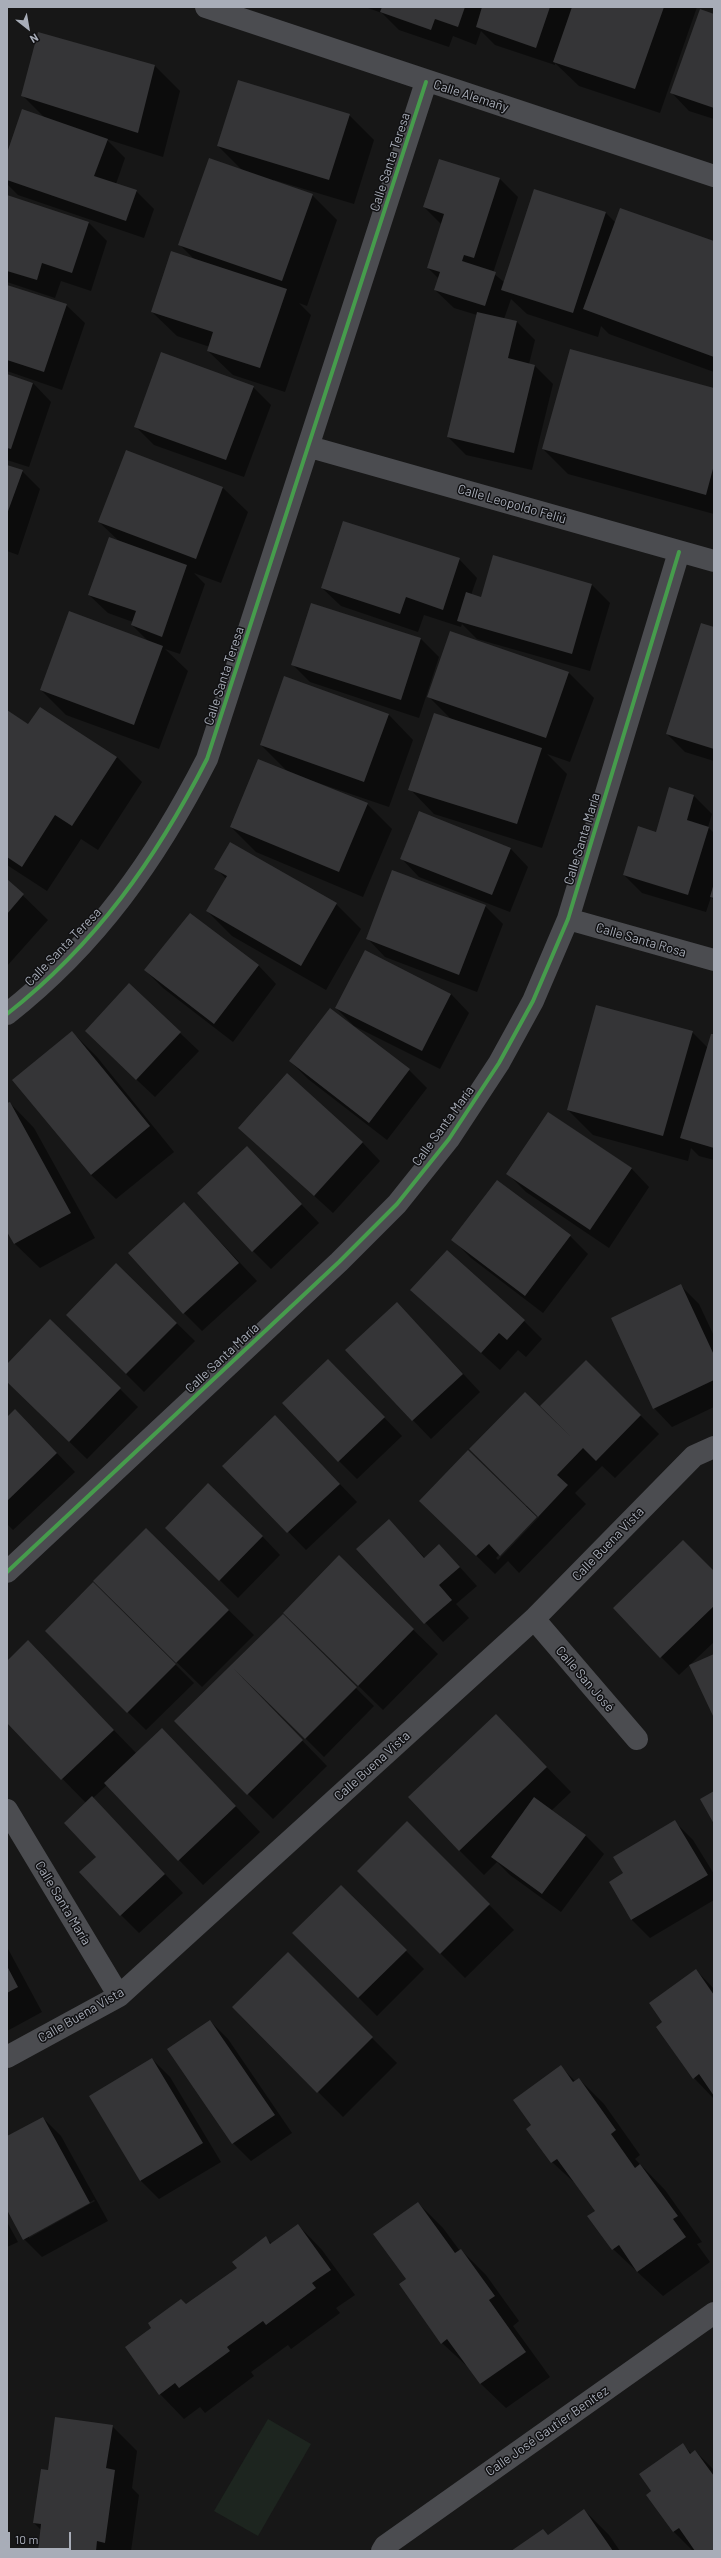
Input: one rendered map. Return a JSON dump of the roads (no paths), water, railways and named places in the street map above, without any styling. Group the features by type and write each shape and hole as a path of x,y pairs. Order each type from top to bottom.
{"street":[{"name":"Calle Alemañy","path":"206,7 426,82 714,176"},
{"name":"Calle Santa Teresa","path":"7,1014 62,966 98,928 134,883 180,812 207,759 310,447 426,82"},
{"name":"Calle Leopoldo Feliú","path":"310,447 714,562"},
{"name":"Calle Santa María","path":"7,1572 339,1262 397,1204 449,1139 499,1063 533,1001 568,919 679,552"},
{"name":"Calle Santa Rosa","path":"568,919 714,960"},
{"name":"Calle Buena Vista","path":"7,2057 119,1996 534,1619 694,1456 714,1447"},
{"name":"Calle San José","path":"534,1619 637,1739"},
{"name":"Calle Santa María","path":"7,1810 119,1996"},
{"name":"Calle José Gautier Benítez","path":"382,2551 392,2541 714,2313"}]}
